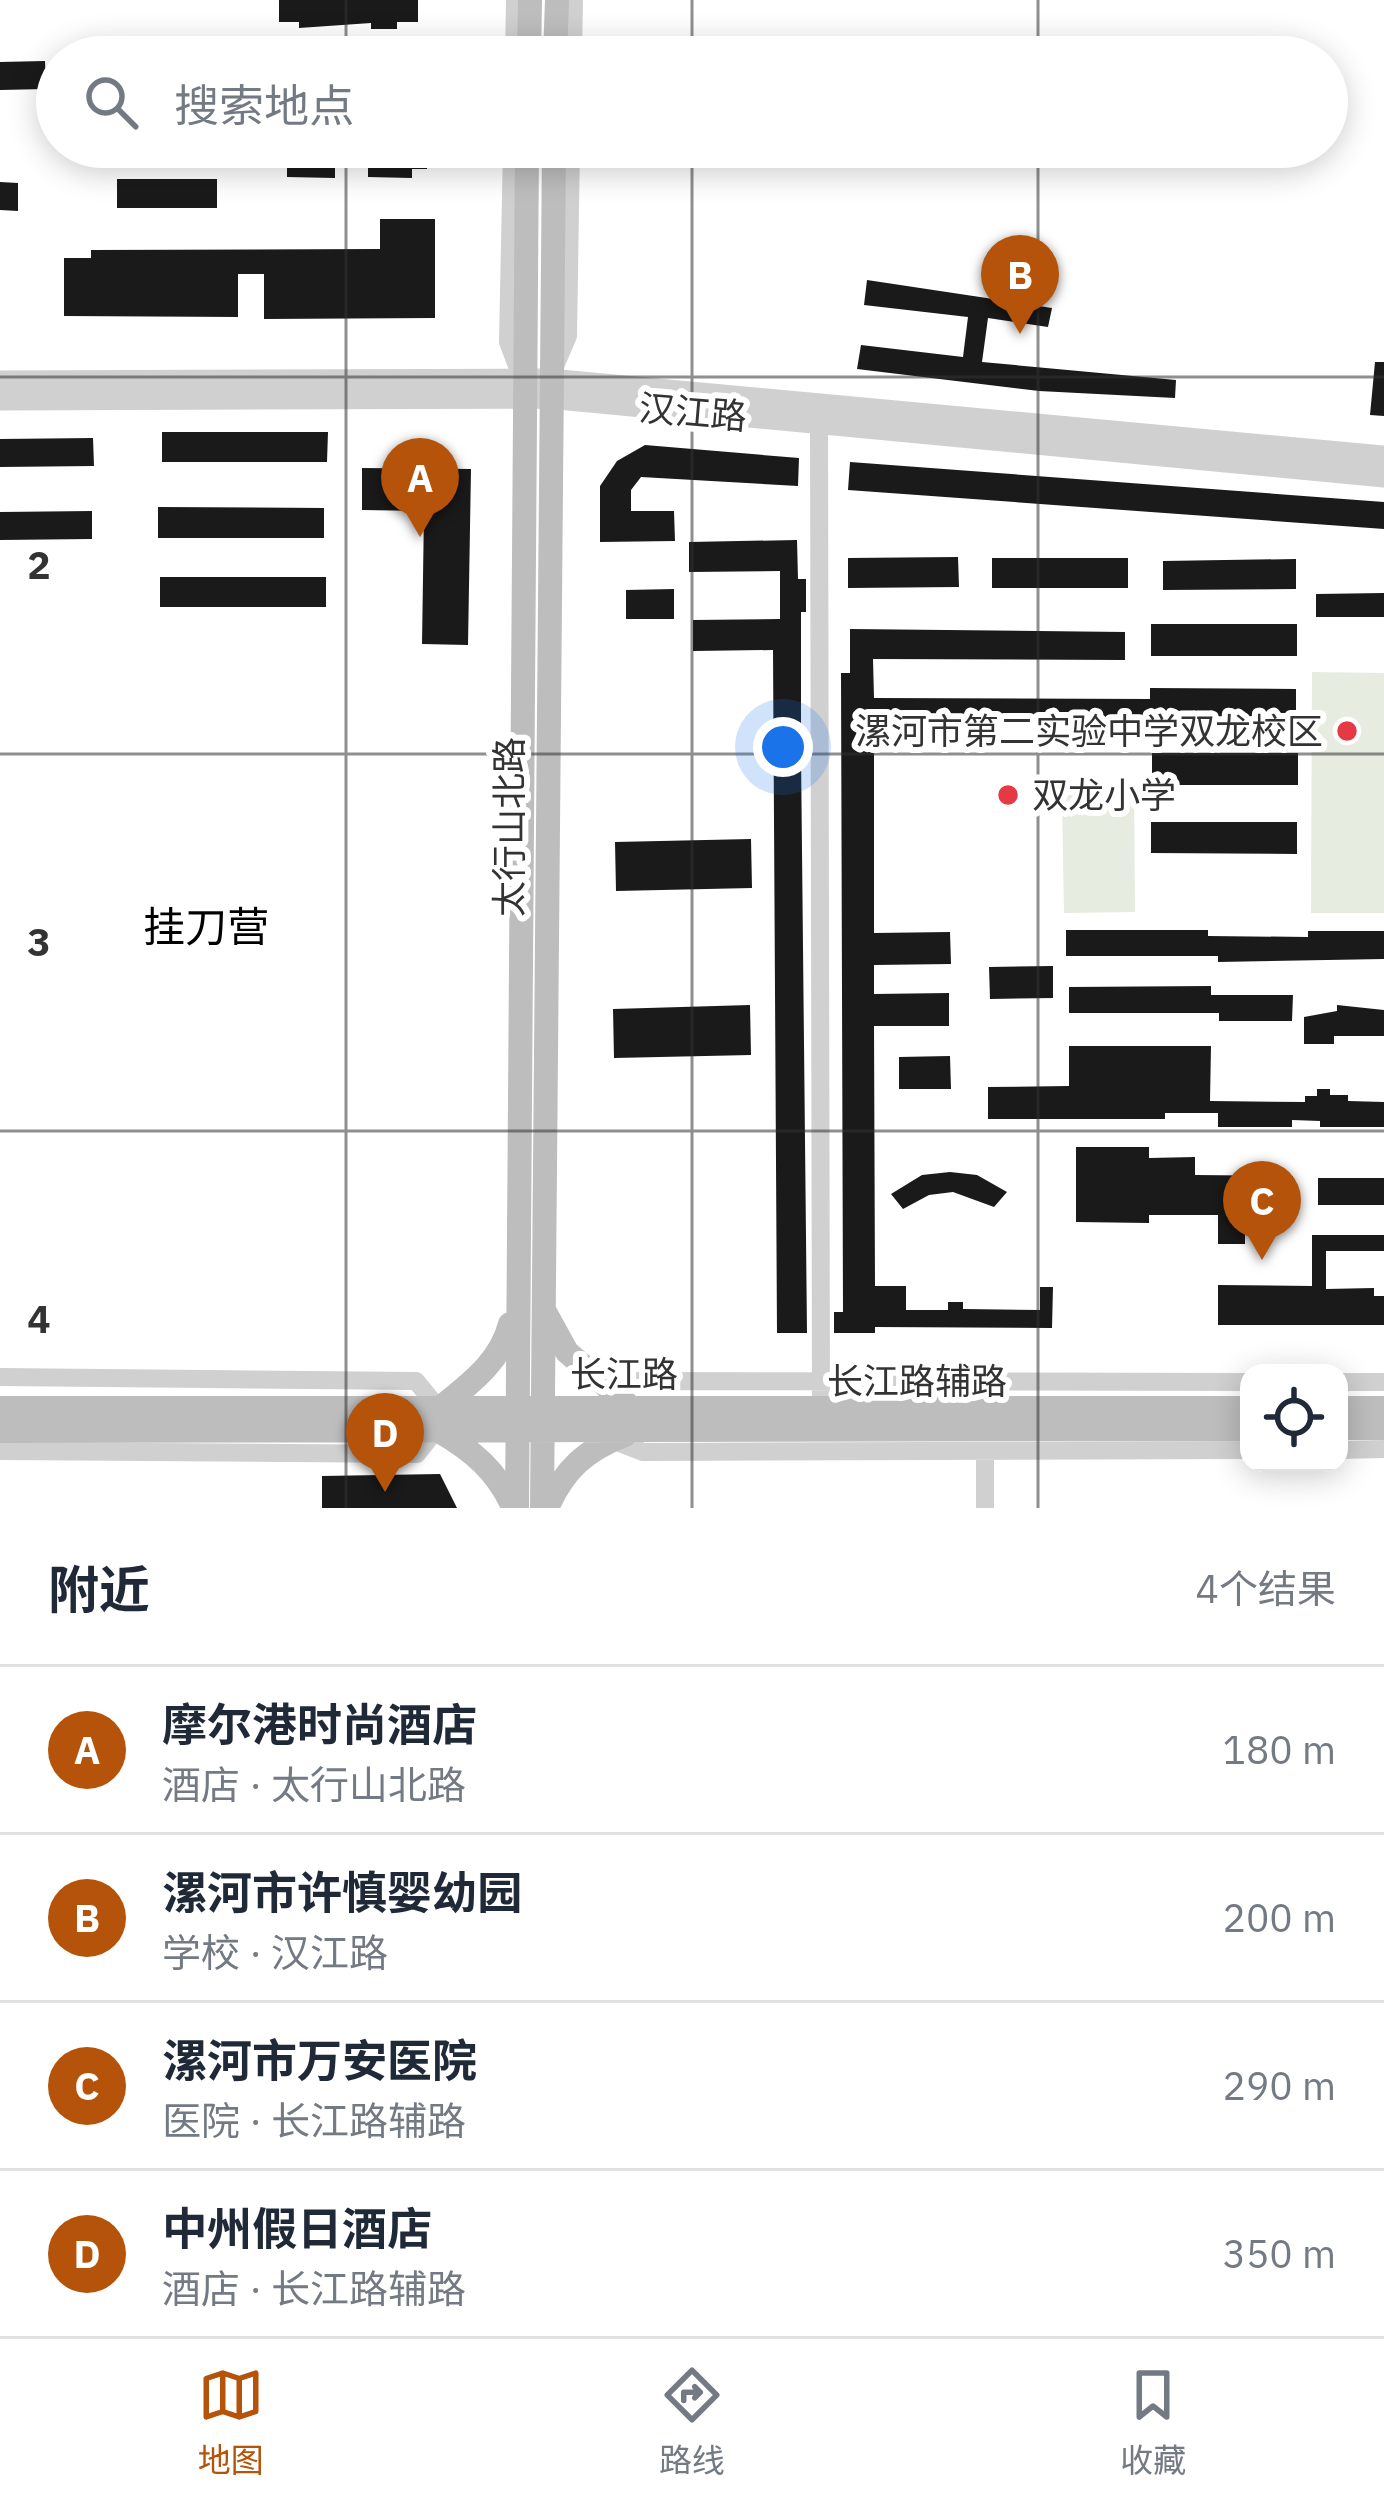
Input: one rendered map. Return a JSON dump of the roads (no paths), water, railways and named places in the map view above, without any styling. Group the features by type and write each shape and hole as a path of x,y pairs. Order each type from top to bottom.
{"main road":[{"path":"555,36 556,0"},
{"path":"525,1 528,36"},
{"name":"太行山北路","path":"515,1508 542,1307 535,388 527,168"},
{"name":"太行山北路","path":"544,1508 528,1421 516,1304 535,388 552,168"},
{"path":"515,1508 502,1481 438,1419 505,1344 516,1304"},
{"path":"542,1307 567,1352 615,1393 613,1425 561,1475 544,1508"},
{"name":"长江路","path":"0,1408 613,1425 1240,1429"},
{"name":"长江路","path":"613,1425 821,1408 1240,1408"},
{"path":"1348,1408 1384,1408"},
{"name":"长江路","path":"0,1431 438,1419"},
{"path":"1348,1428 1384,1428"}],"street":[{"path":"573,36 574,0"},
{"path":"518,36 525,1"},
{"path":"512,168 508,342 535,388 568,336 572,168"},
{"name":"汉江路","path":"0,381 535,388 1384,456"},
{"name":"汉江路","path":"0,400 535,388 818,423 1384,477"},
{"path":"818,423 821,1408"},
{"path":"0,1377 416,1381 438,1419 417,1454 0,1451"},
{"name":"长江路辅路","path":"615,1393 637,1381 1240,1382"},
{"path":"1348,1382 1384,1382"},
{"name":"长江路辅路","path":"613,1425 644,1452 1240,1450"},
{"path":"1348,1450 1384,1449"},
{"path":"985,1508 986,1451"}],"place":[{"name":"漯河市许慎婴幼园","path":"1020,334"},
{"name":"摩尔港时尚酒店","path":"420,537"},
{"name":"漯河市第二实验中学双龙校区","path":"1347,731"},
{"name":"双龙小学","path":"1008,795"},
{"name":"漯河市万安医院","path":"1262,1260"},
{"name":"中州假日酒店","path":"385,1492"}],"district":[{"name":"挂刀营","path":"206,927"}]}
